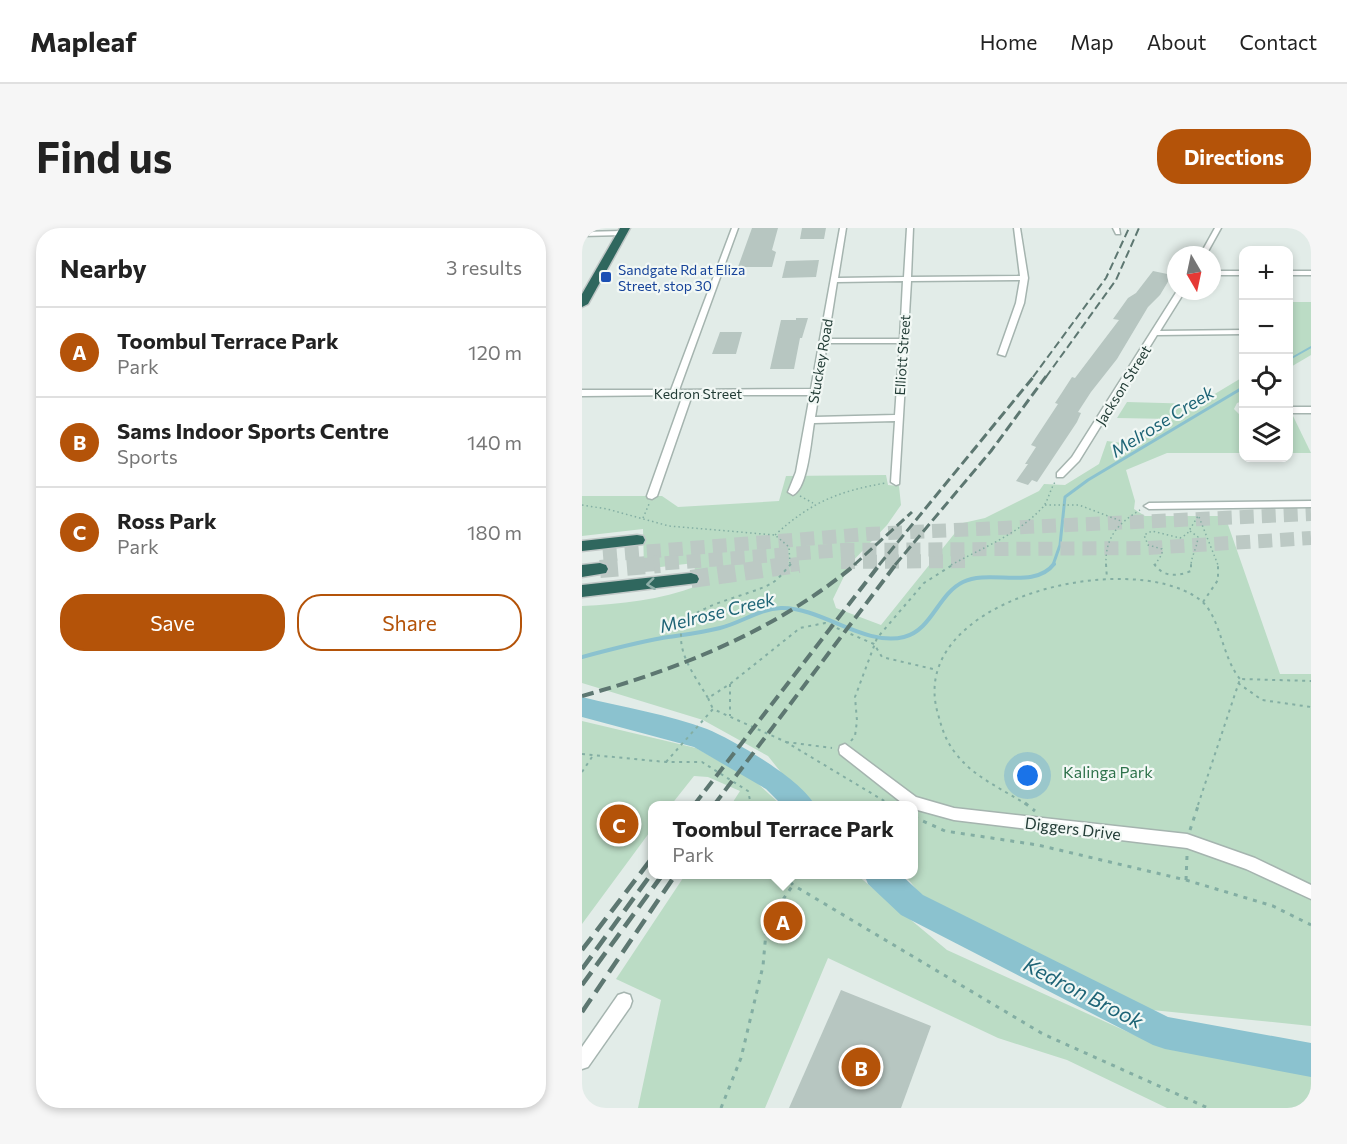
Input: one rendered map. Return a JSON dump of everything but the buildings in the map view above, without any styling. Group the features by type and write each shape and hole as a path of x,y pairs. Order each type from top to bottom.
{"highway":[{"path":"583,300 624,231"},
{"path":"582,546 637,540"},
{"path":"582,557 601,562 582,571"},
{"path":"582,591 690,579"}],"street":[{"path":"674,393 735,228"},
{"name":"Stuckey Road","path":"793,492 801,472 843,228"},
{"name":"Elliott Street","path":"896,482 910,228"},
{"path":"1002,354 1020,303 1024,278 1017,228"},
{"path":"1208,246 1218,228"},
{"path":"582,234 624,231"},
{"path":"1221,273 1239,273"},
{"path":"1293,273 1311,273"},
{"path":"834,280 1024,278"},
{"name":"Jackson Street","path":"1060,475 1076,459 1175,300"},
{"path":"1155,333 1239,332"},
{"path":"823,341 902,341"},
{"name":"Kedron Street","path":"582,393 814,392"},
{"path":"652,496 688,393"},
{"path":"1293,410 1311,410"},
{"path":"810,420 898,418"},
{"path":"1149,506 1310,504 1311,518"},
{"name":"Diggers Drive","path":"845,750 911,801"},
{"name":"Diggers Drive","path":"918,804 954,814 1187,841 1250,863 1311,892"},
{"path":"582,1060 624,1001"}],"path":[{"path":"786,742 845,750 855,736 855,698 866,674 877,638 924,583 954,564 1013,534 1046,505 1048,493 1060,475"},
{"path":"775,535 792,518 813,503 844,490 896,482"},
{"path":"793,492 813,503"},
{"path":"643,518 652,496"},
{"path":"582,505 669,526 775,535 791,552 791,564 785,575 777,582 689,615 681,626 682,646 692,675 713,709 786,742 884,801"},
{"path":"1046,505 1079,505 1121,521"},
{"path":"1107,579 1105,562 1107,544 1121,521 1149,506"},
{"path":"1190,531 1198,537 1192,554 1191,571 1178,576 1158,570 1155,561 1160,558 1162,551 1160,548 1148,545 1144,538 1147,532 1154,531 1179,538 1190,531 1198,516 1220,561 1218,582 1203,602"},
{"path":"1037,824 1035,809 983,780 963,763 946,740 936,716 934,692 937,669 951,642 964,628 982,616 1020,597 1056,586 1107,579 1139,580 1178,588 1203,602 1213,616 1225,655 1239,681 1262,700 1311,707"},
{"path":"708,698 730,684 800,628 808,625 825,623 874,644 882,657 937,669"},
{"path":"1239,681 1311,681"},
{"path":"1186,880 1187,841 1239,681"},
{"path":"730,684 730,716"},
{"path":"666,762 713,709"},
{"path":"582,754 666,762 702,762 748,791 750,801"},
{"path":"582,772 594,754"},
{"path":"918,819 945,831 1038,845 1186,880 1273,906 1311,925"},
{"path":"788,879 793,885 1043,1034 1208,1108"},
{"path":"721,1108 741,1058 747,1036 764,966 766,932 771,917 793,885"}],"green space":[{"path":"1293,302 1311,302 1311,355 1293,366"},
{"name":"Kalinga Park","path":"1239,379 1239,402 1234,409 1239,414 1239,453 1167,453 1126,470 1135,501 1134,509 1145,516 1225,516 1280,674 1311,674 1311,1026 1152,1010 929,906 908,879 918,879 918,801 811,801 795,790 768,756 703,720 582,683 582,606 669,595 697,586 694,563 644,569 643,529 582,536 582,496 662,496 678,507 779,501 786,476 886,475 888,485 899,486 901,505 887,525 850,564 833,599 836,608 881,625 963,523 985,518 1039,491 1044,484 1065,485 1099,464 1107,441 1130,444 1172,419 1117,418 1127,402 1198,404"},
{"path":"1293,416 1311,453 1293,453"},
{"path":"582,721 696,748 755,781 777,801 734,801 740,791 708,777 694,776 674,801 648,801 648,834 582,924"},
{"path":"682,879 862,879 947,950 1161,1047 1311,1074 1311,1108 1167,1108 1067,1060 998,1038 828,958 765,1108 638,1108 661,1000 616,979"}],"waterway":[{"name":"Melrose Creek","path":"1293,357 1311,347"},
{"name":"Melrose Creek","path":"1053,565 1060,545 1065,497 1088,480 1239,390"},
{"name":"Melrose Creek","path":"582,657 652,640 720,628 765,611 781,608 796,609 874,637 889,639 904,637 922,627 947,595 963,582 986,577 1035,576 1045,572 1053,565"},
{"name":"Kedron Brook","path":"582,707 701,738 775,781 797,801"},
{"name":"Kedron Brook","path":"883,879 912,905 1165,1033 1311,1060"}],"tunnel":[{"path":"603,555 868,534 1311,514"},
{"path":"643,565 843,550 1148,548 1311,538"},
{"path":"841,562 967,561"},
{"path":"600,569 660,564"},
{"path":"691,579 799,564 790,565"}],"railway":[{"path":"1033,377 1106,278 1129,228"},
{"path":"1046,377 1116,280 1139,228"},
{"path":"879,565 1035,375"},
{"path":"895,565 991,451 1047,375"},
{"path":"854,565 912,512"},
{"path":"582,696 656,673 726,645 793,609 856,564"},
{"path":"697,801 880,564"},
{"path":"717,801 896,564"},
{"path":"582,950 648,863"},
{"path":"582,969 648,878"},
{"path":"582,985 659,879"},
{"path":"582,1012 673,879"}],"place":[{"name":"Sandgate Rd at Eliza Street, stop 30","path":"606,277"},
{"name":"Ross Park","path":"619,824"},
{"name":"Toombul Terrace Park","path":"783,921"},
{"name":"Sams Indoor Sports Centre","path":"861,1067"}]}
